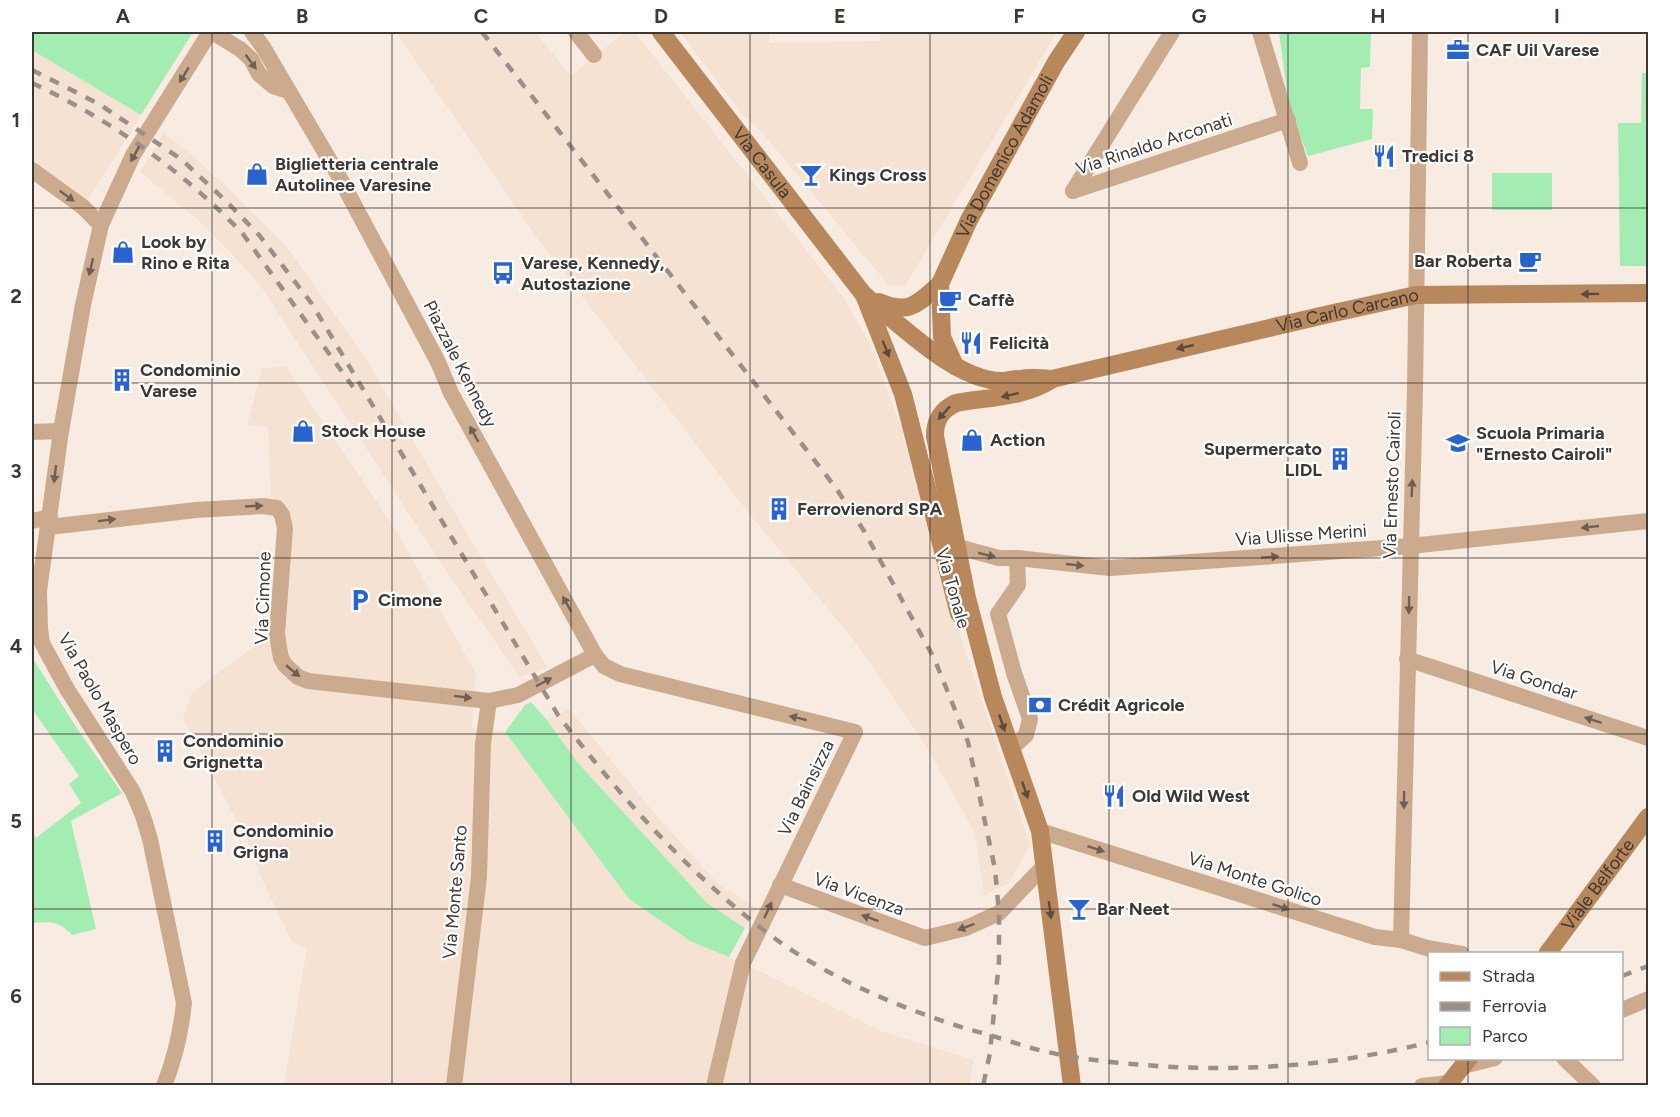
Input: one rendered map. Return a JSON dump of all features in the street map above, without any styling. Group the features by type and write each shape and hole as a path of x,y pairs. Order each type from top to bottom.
{"main road":[{"name":"Via Casula","path":"661,32 864,295"},
{"name":"Via Domenico Adamoli","path":"864,295 890,306 905,309 918,302 940,284 969,220 1056,62 1076,32"},
{"name":"Via Domenico Adamoli","path":"940,284 942,337 956,368"},
{"name":"Via Carlo Carcano","path":"935,436 937,419 941,413 948,407 965,401 1012,395 1037,388 1052,379 1416,295 1648,293"},
{"name":"Via Carlo Carcano","path":"864,295 956,368 985,379 1002,381 1037,377 1052,379"},
{"name":"Via Tonale","path":"864,295 893,365 916,441 956,603 966,634 993,697"},
{"name":"Via Tonale","path":"935,436 967,598 993,697 1040,831 1072,1086"},
{"name":"Viale Belforte","path":"1548,952 1648,818"},
{"path":"1448,1084 1466,1062"}],"street":[{"path":"211,32 240,49 251,60 259,74 273,86 289,91"},
{"name":"Via Paolo Maspero","path":"164,1086 174,1058 184,1003 150,838 133,792 67,689 36,628 61,431 83,305 101,225 134,155 211,32"},
{"name":"Piazzale Kennedy","path":"252,32 264,46 313,131 438,362 456,403 596,655"},
{"path":"576,32 594,55"},
{"name":"Via Rinaldo Arconati","path":"1172,32 1073,191 1288,120"},
{"path":"1260,32 1300,163"},
{"name":"Via Ernesto Cairoli","path":"1401,940 1420,32"},
{"path":"32,170 83,207 101,225"},
{"path":"32,432 61,431"},
{"name":"Via Cimone","path":"50,522 274,506 280,510 285,528 277,633 281,658 291,672 308,681 489,700 518,695 596,655"},
{"path":"32,521 50,522"},
{"name":"Via Ulisse Merini","path":"958,547 999,558 1110,568 1410,546 1648,521"},
{"name":"Via Tonale","path":"1011,750 1026,735 1030,719 1014,674 998,614 1018,585 1017,558"},
{"name":"Via Bainsizza","path":"596,655 604,666 620,674 855,732 743,963 714,1086"},
{"name":"Via Gondar","path":"1407,659 1648,738"},
{"name":"Via Monte Santo","path":"454,1086 479,877 483,744 489,700"},
{"name":"Via Monte Golico","path":"1040,831 1376,937 1401,940 1450,952"},
{"name":"Via Vicenza","path":"780,885 926,938 966,928 999,913 1044,866"},
{"path":"1623,1010 1648,999"},
{"path":"1466,1062 1485,1060"},
{"path":"1565,1060 1593,1086"},
{"path":"1422,1086 1448,1084"}],"shaded area":[{"path":"32,32 193,32 86,203 32,161"},
{"path":"396,32 535,32 571,76 625,32 635,32 844,298 871,346 900,424 948,599 1030,845 1009,883 984,895 975,833 929,751 880,677 851,637 748,512 535,235"},
{"path":"680,32 769,32 769,43 880,41 880,32 1057,32 905,286 889,286 766,137 740,112"},
{"path":"164,133 188,151 234,194 290,251 367,360 460,522 548,668 519,677 443,566 258,282 205,226 140,172"},
{"path":"286,367 396,530 476,674 472,728 505,732 629,899 690,941 752,967 881,1031 974,1060 969,1085 284,1085 307,948 292,942 261,877 250,846 183,719 192,692 278,629 281,509 271,495 268,427 247,425 262,368"},
{"path":"569,709 657,816 718,884 757,908 745,928 707,903 577,762 547,720"}],"green space":[{"path":"32,32 193,32 141,115 32,50"},
{"path":"1279,32 1371,32 1370,67 1361,68 1360,109 1373,109 1372,139 1308,156 1289,108"},
{"path":"1642,73 1648,73 1648,266 1620,266 1618,123 1641,123"},
{"path":"1492,173 1552,173 1552,210 1492,210"},
{"path":"32,657 78,730 122,793 71,821 96,929 72,935 54,923 32,923 32,832 36,838 81,803 69,784 79,776 32,709"},
{"path":"531,702 577,762 707,903 745,928 729,957 690,941 629,899 505,732 525,705"}],"railway":[{"path":"482,32 836,488 864,531 934,658 968,742 995,869 999,913 999,961 990,1053 983,1086"},
{"path":"32,70 99,104 181,159 259,235 312,304 558,715 607,777 687,864 716,891 777,940 845,981 921,1013 1034,1049 1072,1057 1191,1068 1260,1067 1328,1061 1428,1042"},
{"path":"32,83 118,130 171,168 220,211 243,234 353,387"},
{"path":"1623,976 1648,966"}],"place":[{"name":"CAF Uil Varese","path":"1458,50"},
{"name":"Tredici 8","path":"1384,156"},
{"name":"Biglietteria centrale Autolinee Varesine","path":"257,174"},
{"name":"Kings Cross","path":"811,175"},
{"name":"Look by Rino e Rita","path":"123,252"},
{"name":"Bar Roberta","path":"1530,261"},
{"name":"Varese, Kennedy, Autostazione","path":"503,273"},
{"name":"Caffè","path":"950,300"},
{"name":"Felicità","path":"971,343"},
{"name":"Condominio Varese","path":"122,380"},
{"name":"Stock House","path":"303,431"},
{"name":"Action","path":"972,440"},
{"name":"Scuola Primaria \"Ernesto Cairoli\"","path":"1458,443"},
{"name":"Supermercato LIDL","path":"1340,459"},
{"name":"Ferrovienord SPA","path":"779,509"},
{"name":"Cimone","path":"360,600"},
{"name":"Crédit Agricole","path":"1040,705"},
{"name":"Condominio Grignetta","path":"165,751"},
{"name":"Old Wild West","path":"1114,796"},
{"name":"Condominio Grigna","path":"215,841"},
{"name":"Bar Neet","path":"1079,909"}]}
